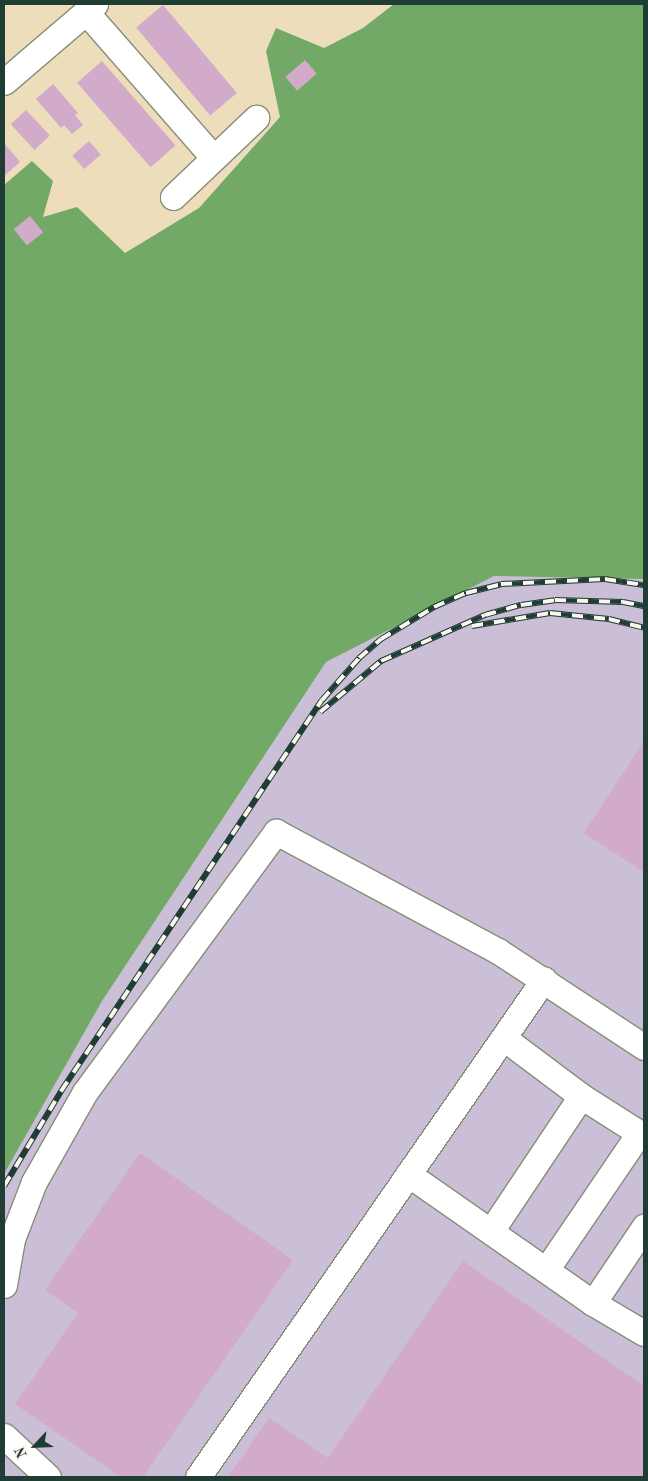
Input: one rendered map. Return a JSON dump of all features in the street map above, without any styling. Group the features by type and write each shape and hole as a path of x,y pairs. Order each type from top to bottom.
{"street":[{"path":"4,82 90,8 214,158"},
{"path":"173,197 256,118"},
{"path":"4,1285 12,1239 34,1182 85,1092 276,832 544,978 644,1047"},
{"path":"198,1477 408,1174 505,1039 544,978"},
{"path":"505,1039 580,1096 642,1135 546,1270"},
{"path":"491,1232 580,1096"},
{"path":"408,1174 593,1303 644,1332"},
{"path":"593,1303 644,1227"},
{"path":"4,1436 48,1477"}],"shaded area":[{"path":"644,475 644,1477 4,1477 4,1118 289,651"}],"green space":[{"path":"394,4 644,4 644,579 494,576 326,662 102,1001 4,1174 4,185 32,161 53,181 43,217 77,207 125,253 199,208 280,117 266,51 276,28 324,48 363,28"}],"building":[{"path":"163,5 237,93 210,116 136,27"},
{"path":"305,60 317,74 297,91 285,77"},
{"path":"102,61 175,146 151,167 77,83"},
{"path":"53,84 78,113 75,115 83,125 72,134 64,125 61,128 36,99"},
{"path":"26,110 50,136 35,150 11,124"},
{"path":"89,141 101,155 84,169 72,155"},
{"path":"4,143 20,162 4,176"},
{"path":"30,216 43,232 27,246 14,229"},
{"path":"644,741 644,872 584,833"},
{"path":"140,1153 293,1260 143,1477 121,1477 15,1404 78,1313 45,1290"},
{"path":"463,1261 644,1386 644,1477 228,1477 269,1418 328,1458"}],"railway":[{"path":"4,1186 61,1091 322,700 359,658 381,639 434,607 466,593 501,584 605,579 644,585"},
{"path":"320,712 381,661 485,615 521,605 555,600 623,602 644,606"},
{"path":"472,626 550,613 609,619 644,628"}]}
